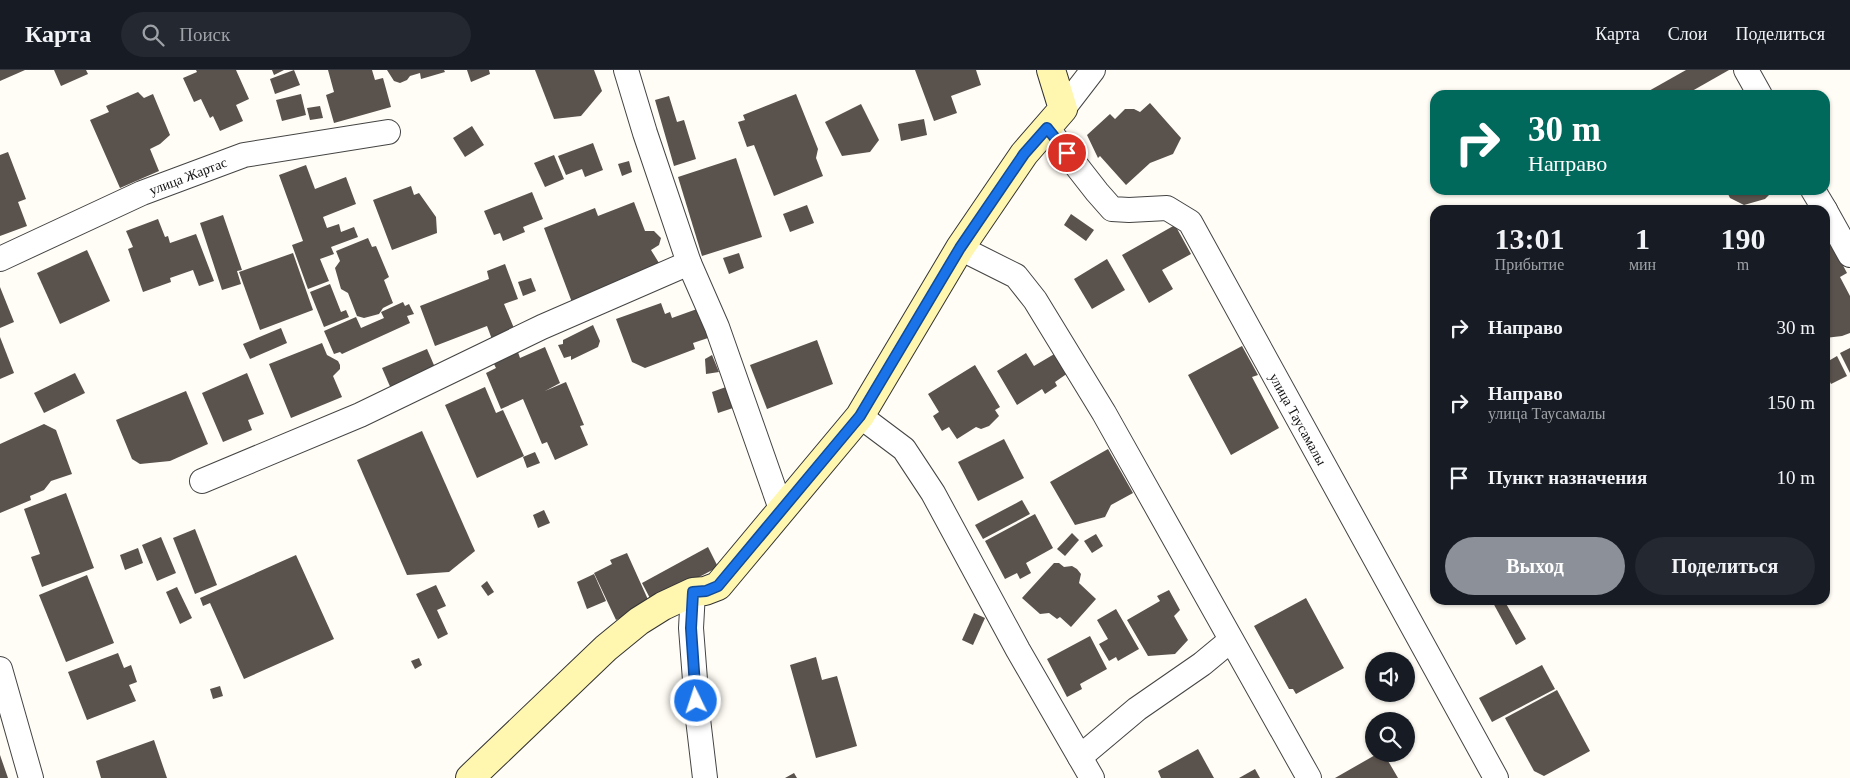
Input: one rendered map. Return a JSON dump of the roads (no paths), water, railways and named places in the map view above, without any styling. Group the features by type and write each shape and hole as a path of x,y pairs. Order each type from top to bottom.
{"street":[{"path":"626,70 689,263 717,328 781,509"},
{"name":"улица Таусамалы","path":"1051,70 1055,118 1097,192 1112,209 1168,208 1190,222 1496,778"},
{"path":"470,778 606,648 639,621 662,606 693,592 706,591 718,586 860,416 960,248 1024,154 1094,70"},
{"path":"1746,70 1757,90"},
{"name":"улица Жартас","path":"0,258 142,193 244,155 388,132"},
{"path":"1830,219 1850,255"},
{"path":"960,248 1016,276 1034,300 1104,413 1309,778"},
{"path":"202,481 360,415 542,327 689,263"},
{"path":"860,416 904,449 929,485 1018,650 1092,778"},
{"path":"693,592 691,628 705,778"},
{"path":"1080,757 1137,709 1202,664 1232,640"},
{"path":"0,668 31,778"}]}
